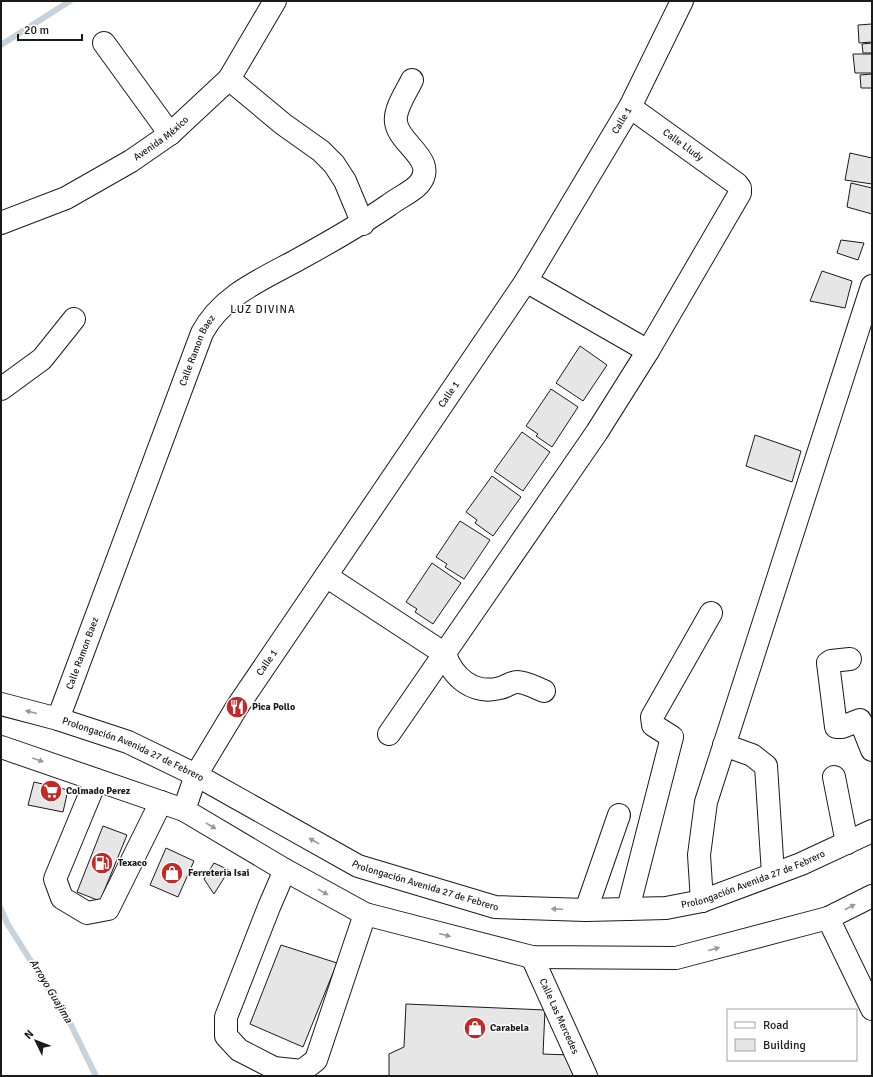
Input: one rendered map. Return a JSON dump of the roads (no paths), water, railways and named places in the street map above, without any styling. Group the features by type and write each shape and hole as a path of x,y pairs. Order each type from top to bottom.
{"street":[{"name":"Avenida México","path":"1,223 66,198 130,161 170,134 229,79 275,1"},
{"name":"Calle 1","path":"184,810 196,775 237,707 526,281 630,106 682,1"},
{"path":"104,43 170,134"},
{"path":"229,79 283,124 321,151 334,164 346,181 363,224"},
{"name":"Calle Ramon Baez","path":"58,719 202,333 209,320 218,309 241,291 363,224 418,184 425,174 424,164 400,132 396,122 398,111 412,80"},
{"name":"Calle Lludy","path":"630,106 737,184 740,188 740,194 648,351"},
{"path":"389,734 597,432 648,351 526,281"},
{"path":"702,901 699,855 706,802 872,286"},
{"path":"1,389 42,359 74,319"},
{"path":"326,576 445,654 453,674 476,688 486,690 515,682 523,682 544,690"},
{"path":"628,909 672,738 653,725 652,717 712,613"},
{"path":"850,659 831,661 828,663 836,726 838,728 860,720 872,750"},
{"name":"Prolongación Avenida 27 de Febrero","path":"1,704 58,719 128,742 196,775 358,866 495,907 586,910 666,908 702,901 801,864 872,831"},
{"path":"724,745 752,755 766,766 773,874"},
{"path":"1,747 184,810 285,870 365,914 532,957 676,958 828,918 872,896"},
{"path":"834,777 847,843"},
{"path":"96,780 55,878 62,898 86,913 108,909 161,802"},
{"path":"586,910 619,815"},
{"path":"285,870 226,1017 226,1036 239,1050 274,1068 302,1071 316,1060 365,914"},
{"path":"828,918 872,1009"},
{"name":"Calle Las Mercedes","path":"532,957 586,1076"}],"waterway":[{"path":"1,45 70,1"},
{"name":"Arroyo Guajima","path":"1,909 7,923 71,1025 96,1076"}],"place":[{"name":"Pica Pollo","path":"237,707"},
{"name":"Colmado Perez","path":"51,791"},
{"name":"Texaco","path":"102,863"},
{"name":"Ferreteria Isai","path":"172,873"},
{"name":"Carabela","path":"475,1028"}],"district":[{"name":"LUZ DIVINA","path":"263,309"}]}
